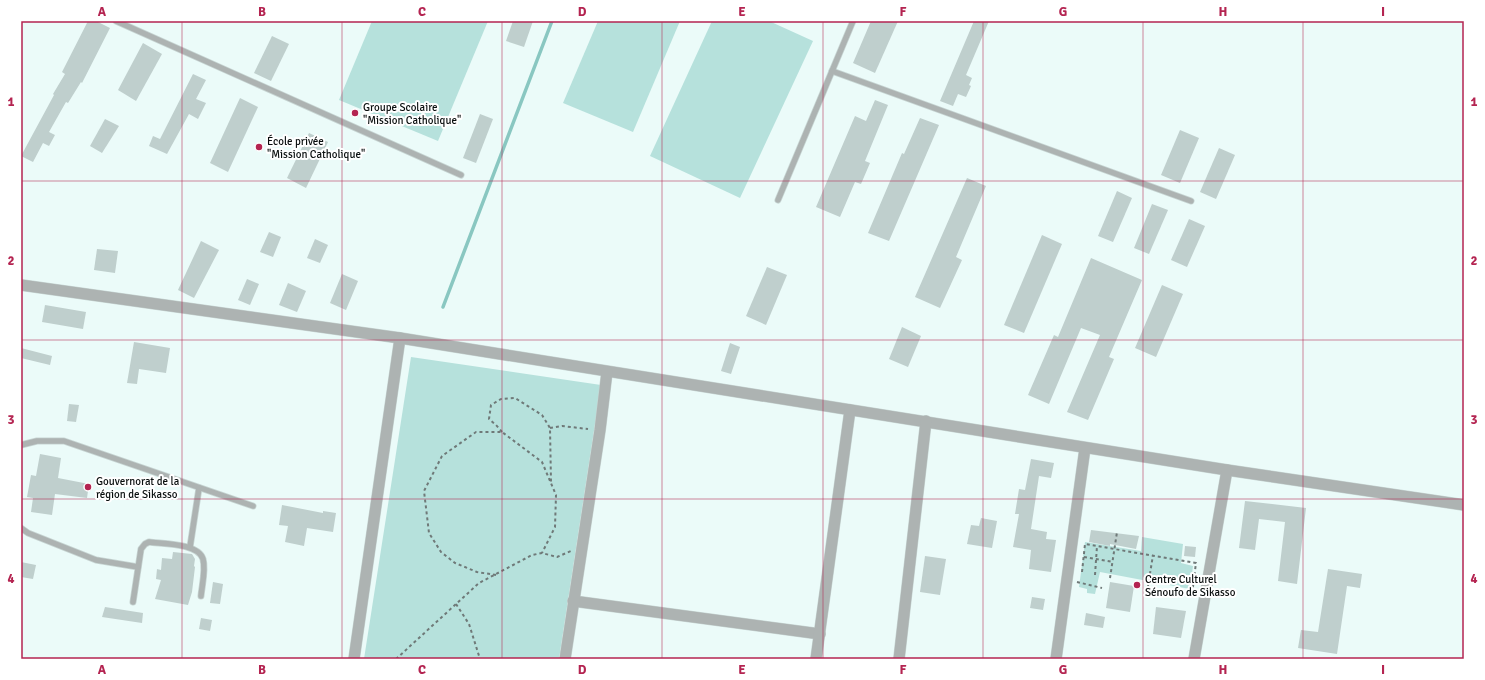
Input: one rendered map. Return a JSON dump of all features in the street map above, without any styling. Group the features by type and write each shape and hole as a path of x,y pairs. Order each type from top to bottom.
{"street":[{"path":"21,285 400,338 607,372 926,421 1086,448 1464,505"},
{"path":"354,659 400,338"},
{"path":"565,659 600,430 607,372"},
{"path":"816,659 850,410"},
{"path":"900,659 926,421"},
{"path":"1056,659 1086,448"},
{"path":"1194,659 1227,470"},
{"path":"573,601 820,634"}],"lane":[{"path":"116,21 461,175"},
{"path":"778,200 853,21"},
{"path":"832,71 1191,201"},
{"path":"21,446 37,441 64,441 253,506"},
{"path":"190,547 199,488"},
{"path":"21,528 28,533 96,560 138,567"},
{"path":"133,602 141,549 149,542 190,547 198,552 202,557 204,565 201,596"}],"path":[{"path":"542,553 555,526 556,495 551,484 542,462 502,432 489,419 491,405 501,399 515,398 542,414 550,428 551,484"},
{"path":"550,428 562,426 600,430"},
{"path":"496,575 477,572 455,563 441,552 429,533 424,491 442,456 476,432 502,432"},
{"path":"1110,578 1116,532"},
{"path":"1082,572 1085,544 1196,563 1192,594"},
{"path":"1095,575 1097,546"},
{"path":"396,659 479,583 532,555 542,553 557,557 575,549 581,549"},
{"path":"1148,586 1153,555"},
{"path":"1084,557 1113,562"},
{"path":"1067,580 1102,588"},
{"path":"456,604 469,624 480,659"}],"shaded area":[{"path":"372,21 488,21 438,141 339,100"},
{"path":"598,21 680,21 633,132 563,103"},
{"path":"712,21 769,21 813,41 740,198 650,156"},
{"path":"411,357 601,385 559,659 364,659"},
{"path":"1142,537 1183,544 1181,563 1193,566 1190,589 1100,572 1095,594 1087,593 1087,589 1079,587 1085,542 1141,551"}],"building":[{"path":"88,21 96,21 110,28 82,83 81,82 68,103 66,102 49,132 55,135 49,146 43,143 33,162 21,156 65,74 62,72"},
{"path":"513,21 533,21 524,47 506,41"},
{"path":"871,21 898,21 875,73 853,63"},
{"path":"974,21 989,21 966,75 972,78 969,85 971,86 966,97 958,94 953,106 940,101"},
{"path":"272,36 289,44 271,81 254,73"},
{"path":"143,43 162,54 136,101 118,90"},
{"path":"193,74 206,80 196,99 206,103 198,119 189,114 167,154 149,146 153,136 160,139"},
{"path":"240,98 258,107 228,172 210,163"},
{"path":"875,100 888,105 865,161 870,163 861,184 855,182 840,217 816,207 855,116 866,121"},
{"path":"480,114 493,119 476,163 463,158"},
{"path":"920,118 939,125 889,241 868,233 902,153 904,154"},
{"path":"105,119 119,126 102,153 90,146"},
{"path":"1180,130 1199,138 1180,183 1161,175"},
{"path":"309,133 328,142 306,188 287,178"},
{"path":"1219,148 1235,155 1216,199 1200,192"},
{"path":"967,178 986,186 956,257 962,260 940,308 915,297"},
{"path":"1117,191 1132,198 1113,242 1098,236"},
{"path":"1152,204 1168,210 1149,254 1134,248"},
{"path":"1189,219 1205,226 1187,267 1171,260"},
{"path":"269,232 281,237 273,257 260,252"},
{"path":"1042,235 1062,244 1024,333 1004,325"},
{"path":"315,239 328,245 320,263 307,258"},
{"path":"201,241 219,250 194,298 178,290"},
{"path":"97,249 118,251 115,273 94,270"},
{"path":"1091,258 1142,280 1109,357 1114,359 1088,420 1067,412 1100,335 1081,328 1049,404 1028,395 1054,335 1058,337"},
{"path":"767,267 787,275 766,325 746,316"},
{"path":"342,274 358,281 346,310 330,303"},
{"path":"247,279 259,284 250,305 238,300"},
{"path":"288,283 306,291 297,312 279,305"},
{"path":"1162,285 1183,294 1156,357 1135,348"},
{"path":"45,305 86,312 83,329 42,322"},
{"path":"902,327 921,336 908,367 889,359"},
{"path":"134,342 170,348 166,373 139,369 137,384 127,383"},
{"path":"730,343 740,347 731,374 721,371"},
{"path":"21,348 52,356 50,365 21,358"},
{"path":"69,404 79,405 76,422 67,421"},
{"path":"40,454 61,458 58,478 89,484 87,498 55,494 52,515 31,512 33,498 27,497 31,475 36,476"},
{"path":"1031,459 1054,463 1051,478 1039,476 1031,529 1047,532 1046,539 1056,540 1051,572 1029,569 1031,550 1013,547 1019,514 1015,514 1019,489 1025,490"},
{"path":"1245,501 1306,508 1297,584 1278,581 1285,522 1259,519 1255,550 1239,548"},
{"path":"282,505 323,513 323,511 336,513 333,532 307,528 304,546 285,542 288,526 279,525"},
{"path":"981,518 997,521 992,548 967,544 971,525 979,526"},
{"path":"1091,530 1139,536 1136,549 1089,542"},
{"path":"1185,546 1196,547 1195,557 1184,556"},
{"path":"173,552 192,554 195,559 192,592 188,605 155,599 161,580 156,579 157,569 161,570 162,558 172,559"},
{"path":"925,556 946,559 940,595 920,592"},
{"path":"21,562 36,565 33,579 21,577"},
{"path":"1328,569 1362,574 1360,588 1347,586 1337,654 1298,648 1301,630 1318,632"},
{"path":"213,582 223,584 220,604 210,603"},
{"path":"1110,582 1134,586 1130,612 1106,608"},
{"path":"1032,597 1045,599 1043,610 1030,608"},
{"path":"105,607 143,613 142,623 102,617"},
{"path":"1156,607 1186,611 1181,638 1153,634"},
{"path":"1086,613 1105,617 1103,628 1084,625"},
{"path":"201,618 212,620 210,631 199,629"}],"waterway":[{"path":"443,307 552,21"}],"place":[{"name":"Groupe Scolaire \"Mission Catholique\"","path":"355,113"},
{"name":"École privée \"Mission Catholique\"","path":"259,147"},
{"name":"Gouvernorat de la région de Sikasso","path":"88,487"},
{"name":"Centre Culturel Sénoufo de Sikasso","path":"1137,585"}]}
